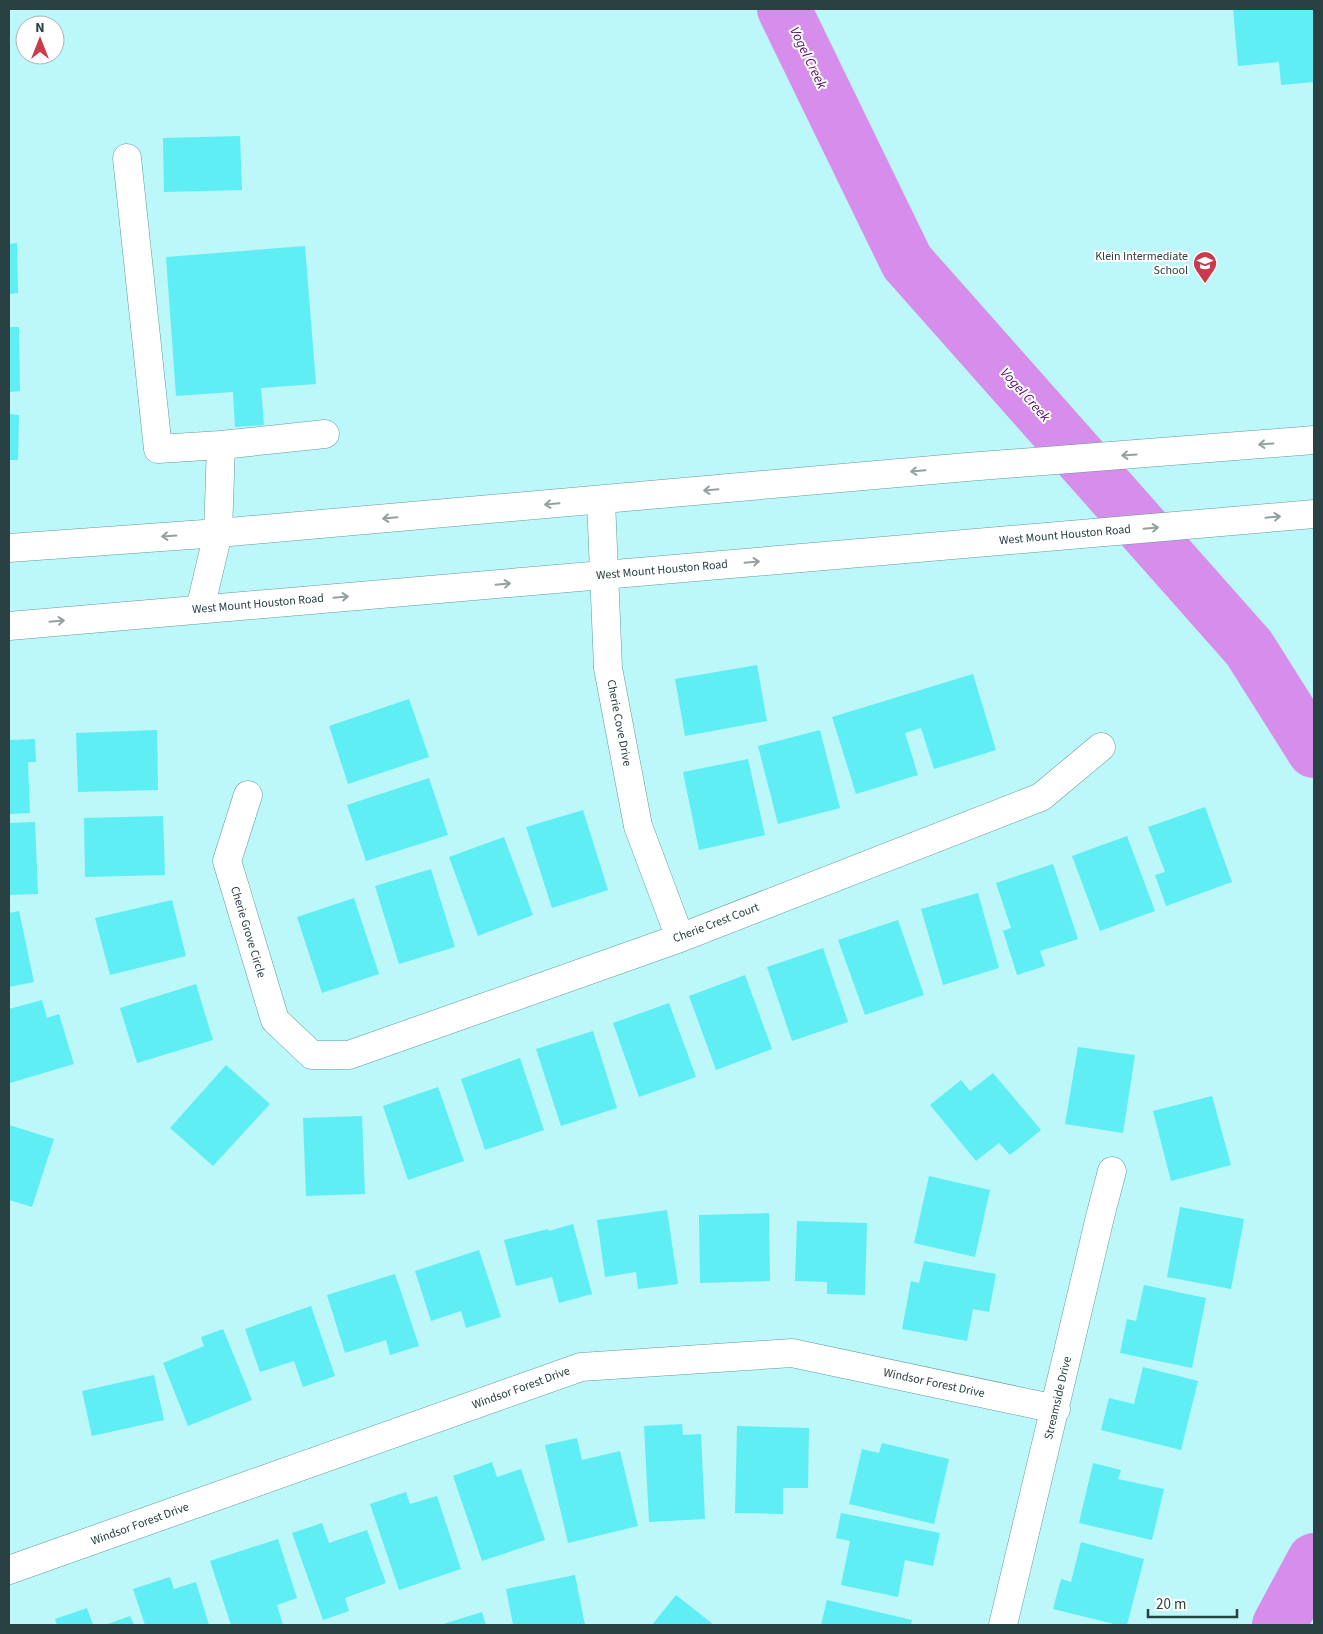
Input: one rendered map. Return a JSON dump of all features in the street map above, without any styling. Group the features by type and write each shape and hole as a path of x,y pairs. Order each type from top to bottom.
{"street":[{"path":"127,158 158,449 221,445 325,434"},
{"path":"9,548 218,533 967,467 1314,440"},
{"path":"200,609 218,533 221,445"},
{"name":"Cherie Cove Drive","path":"601,500 608,668 638,826 680,938"},
{"name":"West Mount Houston Road","path":"9,626 1314,514"},
{"name":"Cherie Crest Court","path":"312,1055 349,1055 680,938 1041,797 1101,747"},
{"name":"Cherie Grove Circle","path":"248,795 227,862 275,1020 312,1055"},
{"name":"Streamside Drive","path":"1003,1625 1112,1171"},
{"name":"Windsor Forest Drive","path":"9,1570 581,1367 792,1353 1056,1409"}],"building":[{"path":"1233,9 1314,9 1314,82 1281,85 1279,62 1238,66"},
{"path":"240,136 242,190 164,192 163,138"},
{"path":"17,243 18,293 9,294 9,244"},
{"path":"305,246 316,384 261,388 264,425 235,427 233,392 176,396 166,257"},
{"path":"9,327 19,327 20,391 9,392"},
{"path":"9,414 19,415 18,460 9,460"},
{"path":"757,665 767,721 685,736 675,679"},
{"path":"973,674 996,750 934,769 921,728 905,733 918,775 856,794 832,717"},
{"path":"409,699 429,757 348,784 329,726"},
{"path":"157,730 158,790 78,792 76,733"},
{"path":"820,730 840,808 778,824 758,746"},
{"path":"35,739 36,762 28,762 30,813 9,814 9,740"},
{"path":"748,759 765,835 699,850 683,772"},
{"path":"429,778 448,835 366,861 347,805"},
{"path":"1205,807 1232,882 1166,906 1155,875 1165,872 1148,827"},
{"path":"583,810 608,890 552,908 526,827"},
{"path":"163,816 165,875 85,877 84,818"},
{"path":"35,822 38,894 9,895 9,823"},
{"path":"1127,836 1155,911 1100,931 1072,856"},
{"path":"504,837 533,915 478,936 449,857"},
{"path":"1053,864 1078,939 1040,951 1045,966 1017,975 1003,931 1011,928 996,883"},
{"path":"431,869 455,947 399,964 375,886"},
{"path":"978,893 999,968 943,985 921,909"},
{"path":"354,898 379,974 322,993 297,917"},
{"path":"172,900 186,956 110,975 95,918"},
{"path":"19,911 34,982 9,987 9,913"},
{"path":"898,920 924,995 865,1015 838,940"},
{"path":"823,948 848,1022 792,1041 767,967"},
{"path":"745,975 772,1049 716,1070 689,996"},
{"path":"196,984 213,1040 137,1063 120,1008"},
{"path":"42,1000 47,1018 59,1014 74,1064 10,1083 9,1009"},
{"path":"669,1003 696,1077 639,1097 613,1023"},
{"path":"593,1031 617,1108 561,1126 536,1049"},
{"path":"1078,1047 1135,1055 1123,1133 1065,1124"},
{"path":"520,1058 544,1130 485,1150 461,1079"},
{"path":"226,1065 270,1104 213,1166 170,1128"},
{"path":"993,1073 1041,1130 1010,1155 999,1143 976,1161 930,1105 961,1080 970,1091"},
{"path":"438,1087 464,1161 408,1180 383,1106"},
{"path":"1212,1096 1231,1165 1171,1181 1153,1111"},
{"path":"362,1116 365,1194 306,1196 303,1118"},
{"path":"9,1125 54,1139 32,1207 9,1200"},
{"path":"929,1176 990,1190 975,1257 914,1243"},
{"path":"1180,1207 1244,1219 1231,1289 1167,1277"},
{"path":"667,1210 678,1284 638,1289 636,1272 605,1277 597,1220"},
{"path":"769,1213 770,1281 700,1283 699,1215"},
{"path":"797,1221 867,1223 865,1295 827,1294 827,1282 795,1281"},
{"path":"573,1224 592,1294 559,1303 552,1277 516,1286 504,1240"},
{"path":"479,1250 501,1317 466,1328 461,1311 431,1321 415,1271"},
{"path":"924,1261 996,1274 989,1312 973,1309 967,1341 902,1329 911,1281 919,1283"},
{"path":"395,1274 419,1346 390,1355 386,1340 345,1353 327,1295"},
{"path":"1144,1285 1206,1298 1192,1368 1120,1353 1127,1319 1136,1321"},
{"path":"311,1306 335,1376 303,1387 294,1361 260,1372 245,1329"},
{"path":"223,1329 252,1400 188,1426 163,1363 204,1346 201,1337"},
{"path":"1143,1367 1198,1381 1181,1450 1101,1430 1109,1398 1134,1404"},
{"path":"154,1375 164,1420 92,1436 82,1391"},
{"path":"682,1424 683,1435 701,1434 705,1519 649,1522 644,1426"},
{"path":"737,1426 809,1428 808,1488 783,1488 783,1514 735,1513"},
{"path":"577,1438 582,1460 620,1451 638,1526 568,1543 545,1445"},
{"path":"882,1443 949,1459 934,1524 849,1504 862,1449 879,1453"},
{"path":"492,1462 497,1477 521,1469 545,1540 482,1561 453,1476"},
{"path":"1093,1463 1121,1470 1118,1479 1164,1489 1152,1540 1079,1523"},
{"path":"406,1492 410,1504 437,1496 461,1569 399,1590 370,1504"},
{"path":"841,1513 940,1533 933,1566 905,1560 898,1597 841,1585 850,1541 836,1538"},
{"path":"322,1523 329,1543 367,1530 386,1583 345,1598 349,1611 323,1620 292,1533"},
{"path":"278,1539 297,1598 277,1605 283,1625 231,1625 210,1561"},
{"path":"1081,1542 1144,1559 1127,1625 1118,1625 1053,1609 1061,1579 1071,1582"},
{"path":"575,1575 585,1625 513,1625 506,1589"},
{"path":"170,1577 174,1589 196,1582 209,1625 145,1625 133,1589"},
{"path":"676,1595 714,1625 652,1625"},
{"path":"827,1600 912,1620 911,1625 821,1625"},
{"path":"87,1608 93,1625 57,1625 55,1619"},
{"path":"482,1612 486,1625 440,1625"},
{"path":"130,1616 134,1625 105,1625"}],"waterway":[{"name":"Vogel Creek","path":"784,9 907,262 1249,648 1314,751"},
{"name":"Vogel Creek","path":"1279,1625 1314,1560"}],"place":[{"name":"Klein Intermediate School","path":"1205,284"}]}
